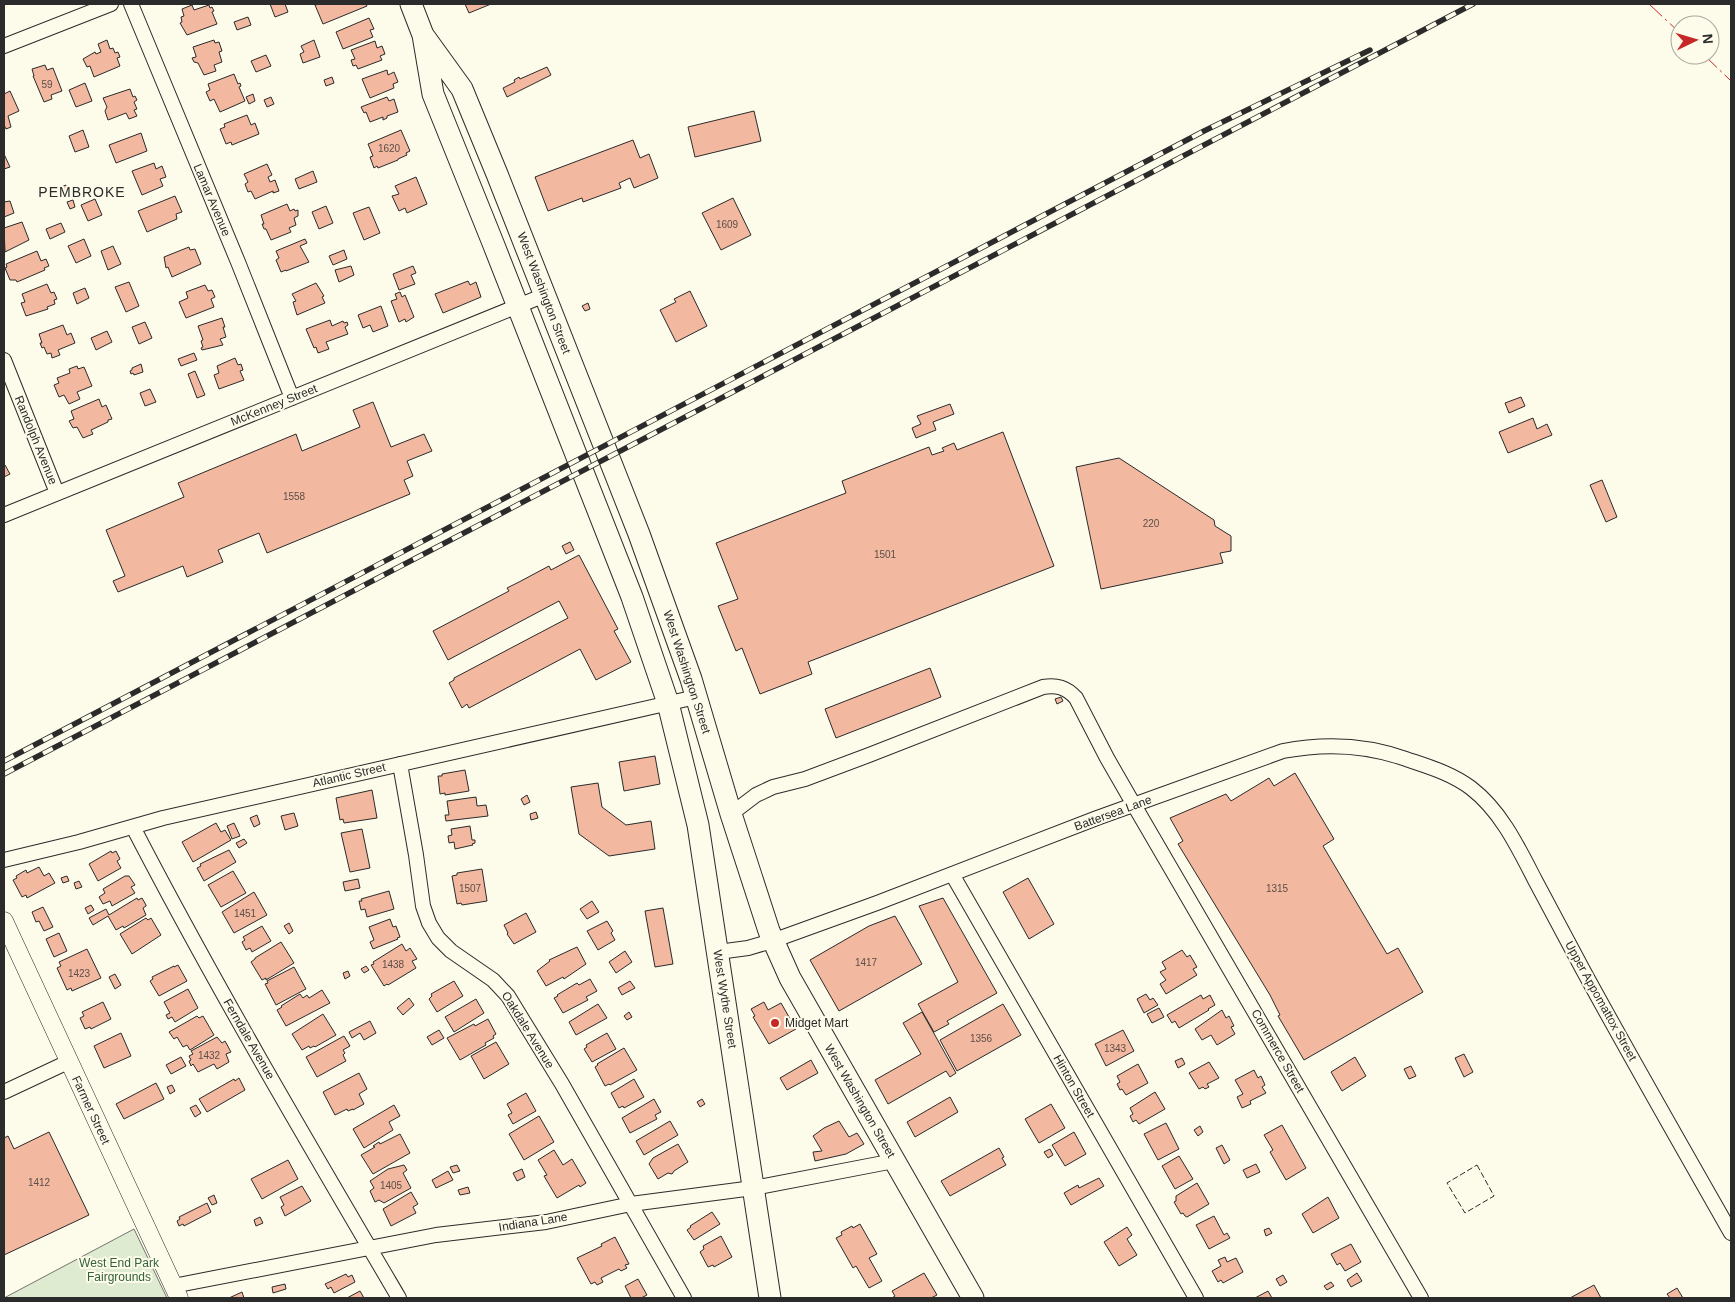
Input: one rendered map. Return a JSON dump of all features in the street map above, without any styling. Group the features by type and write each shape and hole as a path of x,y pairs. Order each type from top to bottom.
{"main road":[{"name":"West Washington Street","path":"411,4 423,35 433,94 632,597 668,703"},
{"name":"West Washington Street","path":"423,35 462,89 498,174 639,534 696,697 772,941 790,978 973,1298"},
{"name":"West Wythe Street","path":"668,703 698,825 770,1298"}],"street":[{"path":"4,46 111,4"},
{"name":"Lamar Avenue","path":"131,4 292,398"},
{"name":"McKenney Street","path":"4,515 545,295"},
{"name":"Randolph Avenue","path":"4,360 57,493"},
{"name":"Commerce Street","path":"731,814 756,795 773,787 805,779 1043,687 1063,688 1076,698 1134,805 1421,1298"},
{"name":"Atlantic Street","path":"4,860 172,816 696,697"},
{"name":"Battersea Lane","path":"718,952 748,948 772,941 1134,805 1284,752 1306,747 1338,746 1361,748 1398,755 1424,764 1459,780"},
{"name":"Oakdale Avenue","path":"400,764 423,906 429,923 438,938 451,951 493,980 508,996 562,1084 684,1298"},
{"name":"Upper Appomattox Street","path":"1459,780 1472,789 1493,809 1514,840 1584,972 1731,1233"},
{"name":"Ferndale Avenue","path":"133,827 176,910 238,1021 399,1298"},
{"name":"Hinton Street","path":"952,874 1196,1298"},
{"name":"Farmer Street","path":"4,922 176,1292"},
{"path":"4,1092 68,1062"},
{"name":"Indiana Lane","path":"176,1292 369,1248 436,1236 546,1222 631,1204 753,1188 894,1161"}],"green space":[{"name":"West End Park Fairgrounds","path":"134,1229 167,1298 4,1298"}],"building":[{"path":"270,4 285,4 288,12 275,17"},
{"path":"366,4 367,6 323,24 315,5"},
{"path":"465,4 491,4 469,13"},
{"path":"192,5 194,10 209,5 210,8 212,7 217,24 187,35 180,23 182,22 181,17 184,16 182,9"},
{"path":"248,17 251,25 237,30 234,22"},
{"path":"369,18 374,29 370,30 373,37 343,49 336,32"},
{"path":"107,40 110,49 113,48 115,53 118,52 120,57 117,58 120,66 94,77 90,66 87,67 83,59 95,52 96,54 101,52 98,44"},
{"path":"214,40 215,43 219,42 222,51 219,52 222,62 214,65 216,71 204,75 198,63 194,62 192,58 196,57 193,47"},
{"path":"314,40 320,57 303,63 300,54 304,52 301,46"},
{"path":"375,41 377,48 382,46 385,54 380,56 382,60 358,69 356,65 353,66 351,60 355,59 351,50"},
{"path":"266,55 271,66 256,72 251,61"},
{"path":"45,65 47,70 53,68 62,91 51,95 52,99 44,102 32,69"},
{"path":"547,67 551,75 507,97 503,88 515,82 514,80 519,77 520,79"},
{"path":"387,70 388,75 394,72 398,82 393,84 394,88 370,98 362,79"},
{"path":"234,74 238,84 240,83 241,86 239,87 245,101 220,112 214,99 210,101 206,92 210,90 208,84"},
{"path":"332,77 334,83 326,86 324,80"},
{"path":"85,83 92,101 76,107 69,90"},
{"path":"130,89 133,97 135,96 137,100 134,102 137,109 134,110 137,116 129,119 126,113 108,120 105,111 107,107 103,98"},
{"path":"10,91 19,111 8,116 11,127 6,129 4,125 4,94"},
{"path":"253,94 255,101 249,104 246,97"},
{"path":"271,97 274,104 267,107 264,100"},
{"path":"387,97 389,101 394,99 398,112 387,116 383,120 383,117 370,122 366,112 364,113 361,107"},
{"path":"754,111 761,141 695,157 688,127"},
{"path":"247,115 251,125 255,123 259,134 232,145 231,142 226,144 220,129 225,127 224,124"},
{"path":"83,130 89,147 75,152 69,136"},
{"path":"401,130 410,151 398,160 374,168 370,157 373,156 368,144"},
{"path":"141,133 147,151 116,163 109,145"},
{"path":"633,140 640,158 649,154 658,178 634,188 630,178 619,183 621,188 583,202 582,198 548,211 535,177"},
{"path":"4,154 10,167 4,169"},
{"path":"154,163 156,169 162,166 166,177 160,179 163,186 142,195 132,171"},
{"path":"267,164 272,175 268,177 270,182 275,180 279,191 273,193 273,191 255,199 251,191 248,192 245,184 248,182 244,174"},
{"path":"313,171 317,182 299,189 295,179"},
{"path":"416,177 427,204 407,213 405,208 399,211 392,196 399,194 395,186"},
{"path":"66,185 69,191 63,193 61,187"},
{"path":"175,196 182,212 176,214 177,219 147,232 138,211"},
{"path":"733,198 751,235 721,250 702,213"},
{"path":"95,199 102,215 88,221 81,205"},
{"path":"73,200 75,207 70,209 67,202"},
{"path":"10,201 14,213 4,217 4,202"},
{"path":"287,204 290,211 298,210 298,216 294,218 296,225 289,228 291,232 271,240 262,224 264,224 261,215"},
{"path":"326,206 333,223 319,229 312,212"},
{"path":"369,207 380,233 364,240 353,213"},
{"path":"22,222 29,240 5,252 4,228"},
{"path":"61,223 65,232 50,239 46,229"},
{"path":"84,239 91,256 76,263 68,246"},
{"path":"305,239 307,243 300,246 309,262 281,272 276,260 279,258 276,251"},
{"path":"113,246 121,264 108,270 101,251"},
{"path":"189,247 190,250 195,249 201,264 172,277 168,267 166,268 164,257"},
{"path":"344,250 347,259 333,265 329,256"},
{"path":"37,251 41,261 46,259 49,266 44,268 45,270 17,282 16,280 10,280 5,268 7,267 6,264"},
{"path":"351,266 354,275 339,282 335,270"},
{"path":"413,266 416,273 411,275 415,284 399,290 393,274"},
{"path":"468,281 470,285 476,282 481,297 443,313 435,294"},
{"path":"129,282 139,306 126,312 115,287"},
{"path":"316,283 324,296 322,297 325,303 297,315 293,302 296,301 292,294"},
{"path":"47,284 51,293 54,292 57,299 54,300 55,304 47,307 48,309 26,316 21,303 25,302 22,294"},
{"path":"205,285 208,291 212,290 215,297 211,299 214,307 186,318 179,302 188,298 186,292"},
{"path":"85,288 89,298 77,304 73,293"},
{"path":"690,291 707,326 676,342 660,310 676,302 674,299"},
{"path":"400,292 402,297 405,295 414,317 406,322 405,319 399,322 391,301 397,299 395,294"},
{"path":"588,303 590,309 585,311 582,306"},
{"path":"381,306 388,326 373,332 370,325 363,328 358,315"},
{"path":"222,318 226,337 220,339 223,345 202,350 201,341 203,340 198,326"},
{"path":"330,320 332,326 343,321 344,323 347,322 348,325 345,327 348,334 326,342 329,349 318,353 306,329"},
{"path":"145,322 152,338 139,344 132,327"},
{"path":"63,325 67,335 71,333 75,343 58,350 60,355 52,358 51,353 47,354 44,347 42,348 39,334"},
{"path":"107,331 112,342 96,350 91,338"},
{"path":"194,353 197,360 181,366 178,359"},
{"path":"235,358 238,365 241,364 243,370 240,371 244,380 219,389 214,375 219,373 217,366"},
{"path":"141,364 143,372 131,374 132,368"},
{"path":"77,366 78,369 84,367 92,386 77,392 80,399 69,404 64,395 59,397 54,385 59,383 57,378 70,373 69,369"},
{"path":"195,371 205,395 197,398 188,374"},
{"path":"150,389 156,402 145,406 140,393"},
{"path":"1521,397 1525,406 1509,413 1505,403"},
{"path":"99,399 102,407 106,405 112,419 91,430 93,434 83,438 77,427 73,428 69,421 74,419 71,411"},
{"path":"373,402 391,447 424,434 432,451 407,461 413,476 404,480 410,494 267,553 259,533 218,550 223,562 187,577 183,566 118,592 113,581 125,576 106,530 184,497 178,483 296,434 302,451 360,427 353,410"},
{"path":"950,404 954,414 933,422 936,430 916,438 912,428 921,424 917,416"},
{"path":"1533,418 1537,429 1547,424 1552,435 1508,453 1499,432"},
{"path":"1003,432 1054,566 808,662 812,674 760,694 742,648 736,651 718,606 738,599 716,543 846,493 842,481 929,447 932,455 944,451 942,448 954,443 957,450"},
{"path":"1119,458 1214,520 1215,526 1231,536 1231,551 1220,553 1223,563 1101,589 1076,467"},
{"path":"4,466 10,474 4,477"},
{"path":"1602,480 1617,517 1606,522 1590,485"},
{"path":"570,542 574,550 566,554 562,546"},
{"path":"579,555 618,629 614,631 631,662 596,680 580,649 469,708 467,704 462,708 449,683 454,678 568,618 559,601 448,660 433,631 509,591 507,588 549,566 551,570"},
{"path":"930,668 941,697 836,738 825,709"},
{"path":"1061,697 1063,701 1057,704 1055,699"},
{"path":"655,756 660,784 624,791 619,762"},
{"path":"465,770 469,791 445,795 445,793 440,794 438,776"},
{"path":"1295,773 1334,839 1323,846 1387,954 1398,948 1423,992 1304,1060 1278,1016 1280,1015 1270,995 1178,844 1183,841 1170,818 1226,794 1231,801 1269,778 1274,786"},
{"path":"598,783 602,807 626,825 651,821 655,849 609,856 579,834 571,787"},
{"path":"372,790 377,818 344,823 343,819 340,820 336,798"},
{"path":"527,795 530,802 524,805 521,799"},
{"path":"476,797 477,806 486,805 488,816 446,821 445,815 449,815 447,801"},
{"path":"536,812 538,818 531,820 530,814"},
{"path":"294,813 298,826 285,830 281,816"},
{"path":"257,815 260,824 254,827 250,818"},
{"path":"216,823 221,832 225,830 231,840 193,862 182,842"},
{"path":"234,823 240,836 232,839 227,826"},
{"path":"470,826 472,840 475,840 475,843 455,849 454,842 449,843 448,836 452,835 451,829"},
{"path":"362,829 370,868 350,872 341,833"},
{"path":"244,839 247,843 239,848 236,843"},
{"path":"229,850 236,862 204,881 197,868 201,866 200,864"},
{"path":"111,851 112,853 116,851 120,859 117,861 121,868 98,881 89,864"},
{"path":"39,867 44,876 49,873 55,883 27,898 26,895 22,897 13,880 26,870 27,873"},
{"path":"482,869 487,901 457,904 452,876 457,875 457,873"},
{"path":"233,871 246,893 221,907 208,885"},
{"path":"67,876 69,881 63,883 61,878"},
{"path":"125,876 129,876 135,885 131,887 135,893 112,906 110,901 103,904 99,897 105,893 103,889"},
{"path":"1028,878 1054,924 1029,939 1003,892"},
{"path":"358,879 360,888 345,891 343,882"},
{"path":"79,881 82,887 76,889 74,883"},
{"path":"389,891 394,909 367,917 365,909 361,910 359,901"},
{"path":"254,892 267,915 234,933 222,912"},
{"path":"137,898 138,900 142,898 146,905 143,908 146,915 124,928 123,926 116,930 108,916 93,925 89,918 106,909 109,915"},
{"path":"943,898 997,993 947,1021 949,1024 934,1032 918,1004 958,982 919,906"},
{"path":"592,901 599,912 587,919 580,909"},
{"path":"91,905 94,910 88,914 85,908"},
{"path":"43,907 53,927 44,931 39,921 36,922 32,912"},
{"path":"663,908 673,964 655,967 645,911"},
{"path":"526,913 536,932 514,944 507,934 504,925"},
{"path":"895,916 922,964 839,1011 810,960 869,926"},
{"path":"146,918 148,920 151,918 161,935 132,954 120,934"},
{"path":"390,919 393,927 396,926 400,937 373,949 370,942 374,940 369,927"},
{"path":"607,921 613,931 611,933 615,940 598,950 587,931"},
{"path":"289,923 293,931 289,934 284,926"},
{"path":"262,926 271,941 252,952 250,948 246,950 242,942 245,940 243,937"},
{"path":"59,933 67,951 54,957 46,939"},
{"path":"281,942 294,963 266,980 266,978 262,980 251,962"},
{"path":"402,944 406,951 410,948 417,959 412,961 416,968 384,986 371,965"},
{"path":"577,947 586,964 564,979 563,977 546,986 537,971 549,960"},
{"path":"87,949 101,978 72,991 71,988 67,990 57,968 61,966 59,962"},
{"path":"1182,950 1187,957 1190,955 1197,967 1193,969 1197,975 1166,994 1160,984 1166,980 1160,972 1166,969 1162,962"},
{"path":"625,951 632,962 616,973 609,962"},
{"path":"178,965 187,981 159,996 150,981 153,979 152,977"},
{"path":"366,966 369,970 364,973 361,969"},
{"path":"294,967 306,989 276,1005 265,984 268,983 267,981"},
{"path":"348,971 350,976 345,979 343,973"},
{"path":"115,974 121,985 115,989 109,977"},
{"path":"590,979 597,991 586,997 588,1000 563,1013 554,998 577,983 579,985"},
{"path":"454,981 463,996 437,1012 429,999 432,996 431,994"},
{"path":"630,981 635,988 622,995 618,988"},
{"path":"188,989 198,1008 175,1022 172,1017 168,1019 166,1015 170,1013 164,1002"},
{"path":"322,990 330,1003 286,1026 277,1010 281,1006 300,994 303,998 307,995 309,998"},
{"path":"1146,994 1150,1000 1153,998 1158,1005 1144,1013 1137,999"},
{"path":"1201,995 1203,999 1210,995 1215,1005 1179,1028 1175,1021 1172,1023 1167,1015"},
{"path":"409,998 414,1005 403,1015 397,1008"},
{"path":"476,999 484,1013 454,1032 445,1017"},
{"path":"103,1002 111,1019 91,1029 90,1027 85,1029 80,1018 84,1016 82,1012"},
{"name":"Midget Mart","path":"764,1002 768,1010 781,1003 796,1029 769,1044 753,1017 755,1016 751,1009"},
{"path":"598,1004 607,1018 576,1035 569,1022"},
{"path":"1003,1004 1021,1035 957,1071 940,1040"},
{"path":"1159,1008 1164,1017 1152,1023 1147,1014"},
{"path":"1222,1010 1226,1018 1229,1016 1234,1026 1231,1027 1235,1034 1217,1045 1211,1035 1202,1040 1195,1029"},
{"path":"629,1012 632,1017 627,1020 624,1016"},
{"path":"922,1012 956,1073 950,1077 946,1071 888,1104 875,1080 921,1054 903,1023"},
{"path":"323,1014 336,1035 315,1047 310,1048 309,1046 302,1050 292,1034"},
{"path":"197,1016 199,1018 203,1016 214,1035 190,1050 187,1045 183,1047 177,1037 174,1039 169,1032"},
{"path":"488,1019 496,1034 493,1036 494,1038 485,1043 486,1045 460,1060 447,1038"},
{"path":"370,1021 376,1033 364,1040 360,1033 352,1038 349,1032"},
{"path":"439,1030 444,1038 432,1045 427,1037"},
{"path":"1123,1030 1134,1051 1106,1066 1095,1044"},
{"path":"121,1033 131,1056 104,1068 94,1046"},
{"path":"607,1033 616,1049 592,1062 584,1049 587,1047 586,1045"},
{"path":"344,1036 350,1046 343,1050 346,1061 317,1077 306,1057"},
{"path":"217,1037 222,1043 225,1041 231,1052 226,1054 229,1062 217,1069 214,1064 198,1072 193,1064 191,1066 189,1061 191,1060 189,1056 193,1054 191,1051"},
{"path":"496,1042 509,1064 484,1079 471,1056"},
{"path":"624,1048 637,1070 605,1086 595,1067"},
{"path":"1464,1054 1473,1072 1464,1077 1455,1058"},
{"path":"181,1057 186,1066 171,1074 166,1065"},
{"path":"1355,1057 1366,1076 1342,1091 1331,1072"},
{"path":"1182,1058 1185,1064 1178,1068 1175,1061"},
{"name":"Midget Mart","path":"811,1060 818,1073 787,1090 780,1078"},
{"path":"1209,1062 1219,1078 1207,1084 1209,1087 1199,1089 1189,1073"},
{"path":"1138,1064 1148,1083 1126,1095 1117,1084 1120,1082 1117,1076"},
{"path":"1411,1066 1416,1076 1409,1079 1404,1069"},
{"path":"1254,1070 1258,1078 1261,1076 1265,1085 1262,1087 1266,1093 1250,1101 1251,1104 1242,1108 1237,1097 1243,1094 1235,1080"},
{"path":"359,1073 367,1089 359,1094 364,1104 353,1110 348,1111 347,1109 335,1115 323,1092"},
{"path":"239,1078 245,1090 207,1112 199,1099"},
{"path":"634,1079 644,1097 624,1108 623,1106 619,1108 611,1093"},
{"path":"156,1083 164,1099 124,1119 116,1104"},
{"path":"172,1085 175,1091 170,1094 167,1087"},
{"path":"1155,1092 1165,1109 1139,1124 1136,1120 1133,1122 1130,1116 1133,1114 1130,1108"},
{"path":"526,1093 536,1111 513,1124 508,1115 512,1113 507,1104"},
{"path":"950,1097 958,1112 915,1137 907,1122"},
{"path":"654,1099 661,1112 655,1115 657,1119 630,1133 622,1118"},
{"path":"702,1099 705,1104 700,1107 697,1102"},
{"path":"1051,1104 1065,1128 1039,1143 1025,1119"},
{"path":"196,1105 201,1113 195,1117 190,1108"},
{"path":"394,1105 400,1116 389,1122 393,1130 364,1148 353,1129"},
{"path":"539,1116 554,1142 524,1160 509,1134"},
{"path":"670,1121 678,1135 644,1155 636,1141"},
{"path":"839,1121 849,1137 857,1133 864,1144 846,1154 815,1161 813,1152 822,1151 813,1136"},
{"path":"1166,1123 1179,1149 1158,1160 1144,1134"},
{"path":"1282,1125 1306,1168 1286,1180 1270,1152 1273,1150 1264,1135"},
{"path":"1200,1126 1203,1132 1198,1136 1194,1130"},
{"path":"49,1132 89,1215 4,1255 4,1138 8,1136 14,1149"},
{"path":"1074,1132 1086,1154 1065,1166 1052,1145"},
{"path":"400,1134 410,1153 373,1174 361,1155 375,1147 373,1146 379,1142 380,1144"},
{"path":"678,1144 688,1162 672,1174 668,1173 658,1179 649,1164 653,1158"},
{"path":"1222,1145 1230,1160 1224,1164 1216,1148"},
{"path":"999,1148 1006,1165 950,1196 941,1181"},
{"path":"1050,1149 1053,1155 1048,1158 1044,1152"},
{"path":"554,1150 563,1165 572,1159 586,1183 557,1198 544,1176 547,1175 538,1160"},
{"path":"1179,1156 1193,1179 1175,1189 1162,1166"},
{"path":"288,1160 298,1179 262,1199 251,1179"},
{"path":"1256,1164 1260,1172 1247,1178 1243,1170"},
{"path":"404,1165 407,1170 403,1173 411,1188 384,1203 379,1200 375,1202 370,1191 374,1188 370,1181 388,1169"},
{"path":"457,1165 460,1171 453,1173 450,1167"},
{"path":"522,1169 525,1177 517,1181 513,1173"},
{"path":"448,1171 453,1180 436,1188 432,1180"},
{"path":"1099,1178 1104,1186 1071,1205 1064,1193 1078,1185 1079,1188"},
{"path":"1197,1183 1209,1204 1187,1217 1183,1213 1181,1214 1174,1202 1176,1201 1176,1196"},
{"path":"302,1186 311,1201 285,1216 281,1207 284,1205 280,1197"},
{"path":"468,1187 470,1193 460,1195 458,1190"},
{"path":"411,1192 418,1204 413,1207 416,1213 391,1226 383,1209"},
{"path":"214,1195 217,1203 212,1205 208,1198"},
{"path":"1328,1197 1339,1218 1313,1233 1302,1214"},
{"path":"207,1203 211,1212 184,1226 183,1224 179,1226 177,1221 180,1219 179,1217"},
{"path":"712,1212 720,1224 694,1240 687,1230"},
{"path":"1214,1216 1224,1235 1227,1233 1230,1238 1209,1249 1196,1225"},
{"path":"260,1217 263,1223 256,1226 254,1220"},
{"path":"860,1224 877,1254 869,1258 882,1281 869,1288 856,1266 853,1268 836,1238 842,1235 841,1232"},
{"path":"1127,1227 1132,1235 1127,1239 1137,1255 1119,1266 1104,1242"},
{"path":"1269,1228 1272,1233 1266,1236 1264,1230"},
{"path":"721,1236 732,1257 714,1267 713,1265 708,1267 700,1252 704,1249 703,1246"},
{"path":"615,1237 629,1264 625,1265 627,1268 621,1271 619,1269 601,1278 603,1282 597,1285 595,1282 591,1284 577,1258 602,1246 601,1244"},
{"path":"1351,1244 1361,1262 1345,1271 1340,1263 1337,1265 1331,1254"},
{"path":"1225,1257 1227,1262 1236,1258 1243,1272 1223,1283 1221,1280 1218,1282 1212,1271 1221,1266 1218,1260"},
{"path":"924,1273 937,1295 931,1298 892,1298 895,1296 892,1291"},
{"path":"1357,1273 1362,1281 1351,1287 1347,1280"},
{"path":"346,1274 348,1277 352,1275 355,1282 334,1293 331,1287 328,1289 325,1284"},
{"path":"1283,1275 1287,1282 1280,1286 1276,1279"},
{"path":"638,1279 647,1295 641,1298 631,1298 625,1286"},
{"path":"1331,1282 1334,1286 1327,1290 1324,1286"},
{"path":"285,1284 286,1289 273,1293 272,1287"},
{"path":"1594,1285 1601,1298 1570,1298"},
{"path":"1677,1288 1683,1298 1670,1298 1667,1294"},
{"path":"360,1291 364,1298 347,1298"},
{"path":"1268,1291 1272,1298 1255,1298"},
{"path":"242,1292 244,1298 229,1298"}],"railway":[{"path":"4,774 1473,4"},
{"path":"4,761 1204,131 1370,50"}],"fence":[{"path":"1477,1165 1494,1196 1465,1213 1447,1183 1477,1165"}],"power":[{"path":"1649,4 1670,24"},
{"path":"1714,65 1731,81"}],"place":[{"name":"Midget Mart","path":"775,1023"}],"district":[{"name":"PEMBROKE","path":"82,192"}]}
